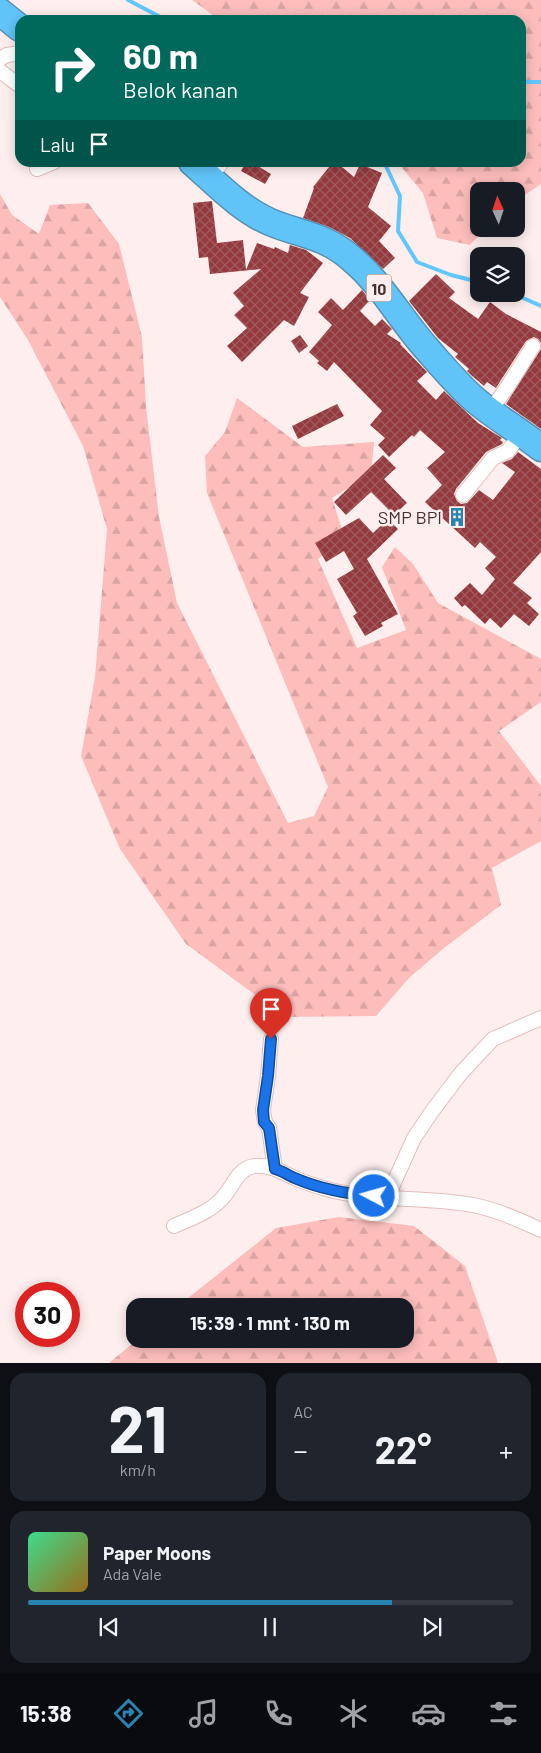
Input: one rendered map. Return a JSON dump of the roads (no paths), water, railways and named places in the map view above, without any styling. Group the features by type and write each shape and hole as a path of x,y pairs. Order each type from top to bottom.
{"highway":[{"path":"0,12 15,24"},
{"name":"10","path":"208,168 253,213 271,222 322,239 353,259 376,282 398,314 426,348 473,398 531,440"}],"street":[{"path":"0,59 15,54"},
{"path":"0,71 15,82"},
{"path":"37,169 42,167"},
{"path":"490,411 533,346"},
{"path":"463,495 493,458 531,440"},
{"path":"387,1198 414,1138 433,1110 478,1054 493,1039 541,1018"},
{"path":"271,1039 263,1110 264,1122 269,1128 275,1169"},
{"path":"174,1226 205,1212 225,1196 236,1177 245,1169 254,1166 266,1166 296,1179 343,1193 476,1205 541,1230"}],"waterway":[{"path":"128,0 156,15"},
{"path":"526,82 541,82"},
{"path":"386,167 400,196 398,231 417,262 451,275 470,280"},
{"path":"525,299 541,306"}],"place":[{"name":"SMP BPI","path":"457,517"}]}
